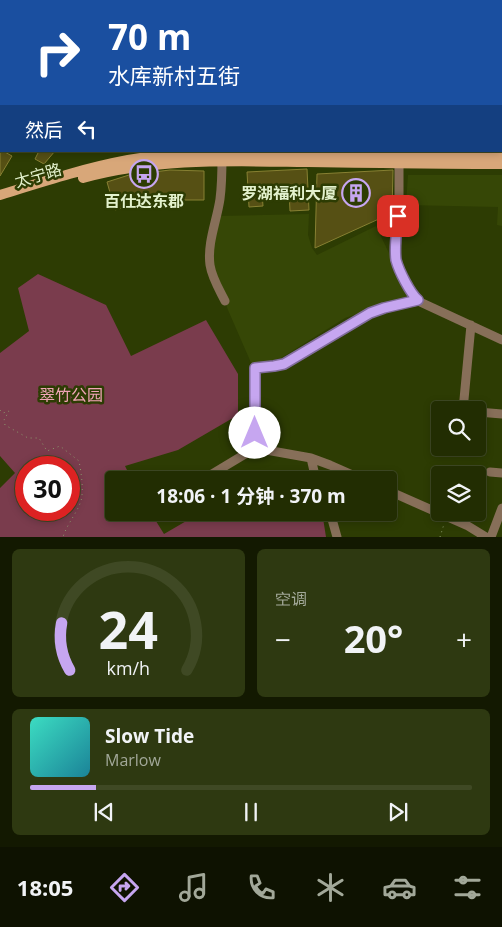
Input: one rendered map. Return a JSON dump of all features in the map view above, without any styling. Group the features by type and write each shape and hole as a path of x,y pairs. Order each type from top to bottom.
{"main road":[{"name":"太宁路","path":"0,194 84,170 128,160 182,154 502,164"},
{"name":"太宁路","path":"0,202 87,177 130,167 222,155"},
{"name":"太宁路","path":"399,160 502,156"}],"street":[{"path":"222,155 220,200 210,244 210,262 215,282 225,301"},
{"path":"399,160 396,261 408,286 418,300 502,340"},
{"path":"255,448 255,368 284,364 370,313 418,300"},
{"path":"464,401 471,325"},
{"path":"486,413 502,414"},
{"path":"217,471 255,448 311,458 344,471"},
{"path":"311,458 314,471"},
{"path":"490,472 502,473"},
{"path":"397,495 431,510"},
{"path":"491,537 502,508"},
{"path":"333,521 337,537"},
{"path":"456,521 486,537"}],"path":[{"path":"0,410 3,413 9,411 4,420 5,425 28,438 39,438 47,451 60,446 79,460 82,480 81,500 63,537"},
{"path":"440,537 446,521"}],"shaded area":[{"path":"408,175 502,175 502,226 497,225 498,207 406,205"},
{"path":"309,214 308,235 312,248 317,255 376,226 410,297 345,318 281,358 252,365 228,310 211,260 218,216"}],"green space":[{"name":"翠竹公园","path":"38,274 106,305 131,356 206,320 238,374 238,415 178,450 125,466 128,471 105,471 105,521 156,521 164,534 186,521 323,521 326,537 0,537 0,488 15,473 0,456 0,353 29,331 18,288"}],"building":[{"path":"0,152 5,152 12,156 0,176"},
{"path":"38,152 54,152 44,164 35,159"},
{"path":"307,169 309,210 290,211 289,191 262,193 263,206 249,207 247,172"},
{"path":"170,170 204,171 204,200 151,200 115,210 107,182 129,175"},
{"name":"罗湖福利大厦","path":"393,170 392,213 315,248 317,174"}],"place":[{"name":"百仕达东郡","path":"144,174"},
{"name":"罗湖福利大厦","path":"356,193"}],"route":[{"path":"255,433 255,368 284,364 370,313 418,300 408,286 396,261 398,216"}]}
